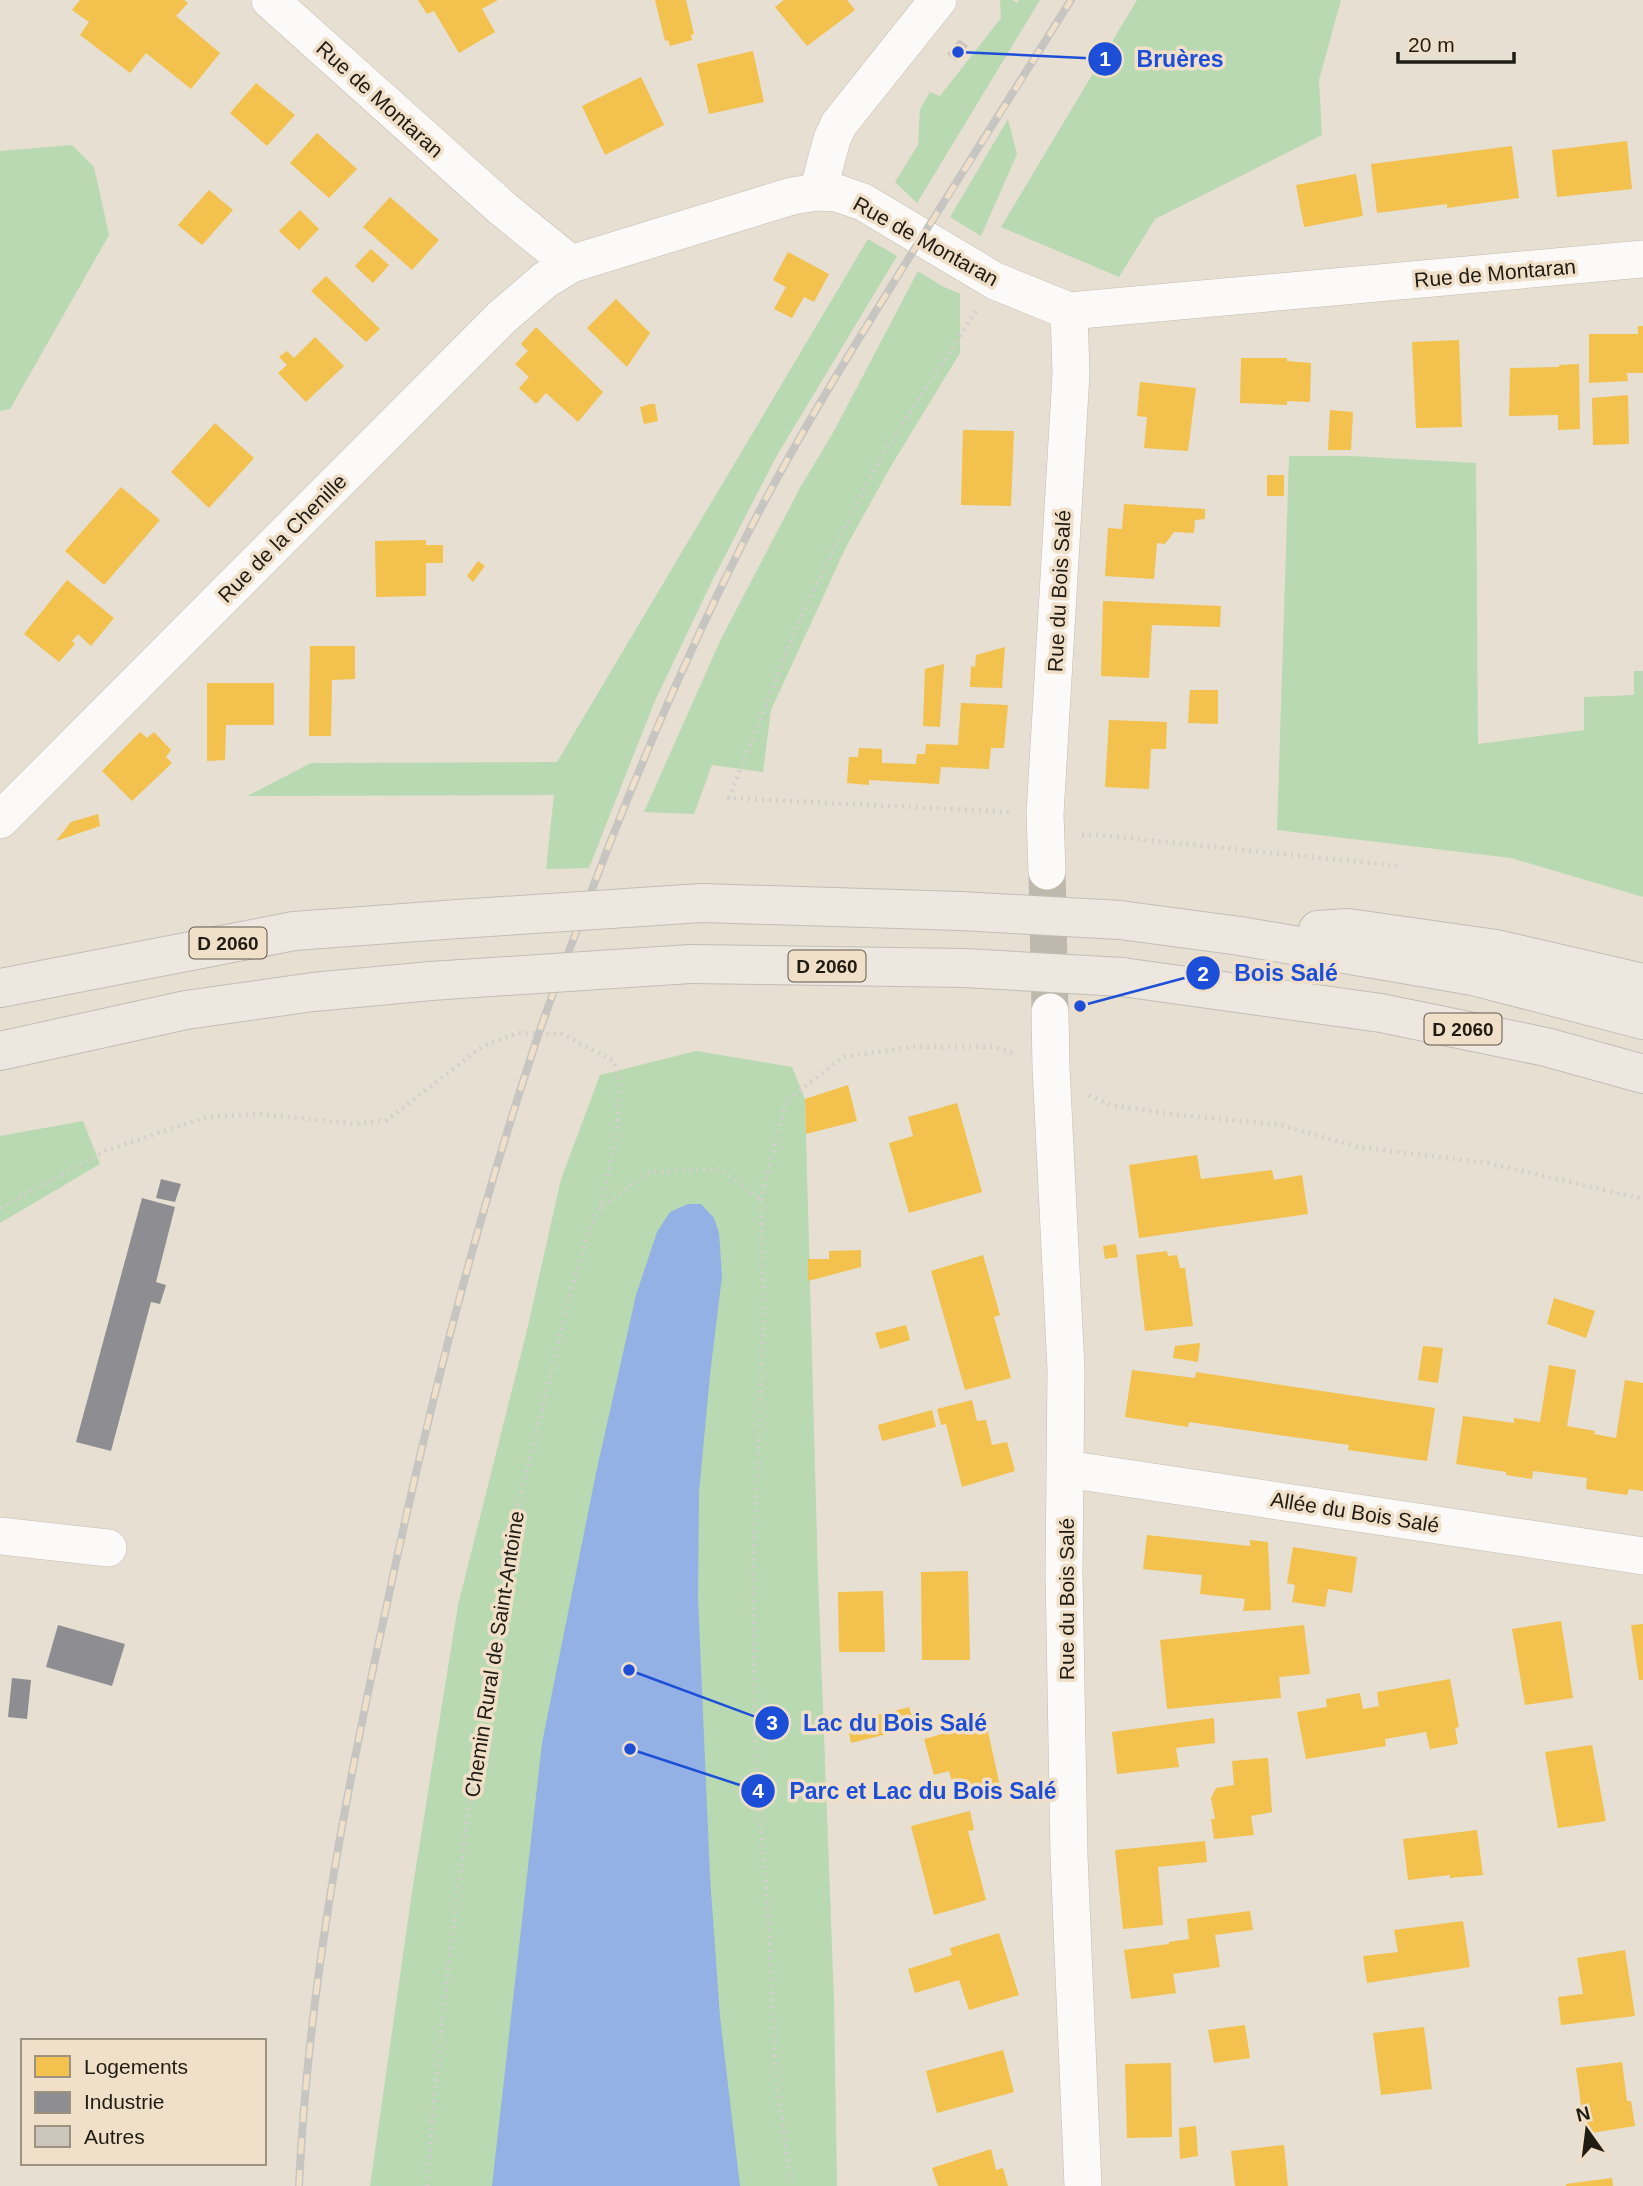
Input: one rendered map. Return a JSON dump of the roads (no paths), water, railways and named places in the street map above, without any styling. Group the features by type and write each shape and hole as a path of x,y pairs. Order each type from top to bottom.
{"main road":[{"name":"D 2060","path":"0,988 294,931 702,903 960,911 1120,920 1240,936 1473,976 1643,1020"},
{"path":"1240,936 1348,928 1496,949 1643,983"},
{"name":"D 2060","path":"0,1051 186,1010 313,992 431,981 690,964 964,968 1122,977 1381,1013 1546,1047 1643,1074"},
{"path":"1546,1047 1611,1084 1643,1095"}],"street":[{"name":"Rue de Montaran","path":"270,0 502,208 571,264 635,246 756,205 818,192 837,193 863,202 995,281 1069,311 1643,259"},
{"path":"818,192 832,139 839,124 938,0"},
{"name":"Rue de la Chenille","path":"0,820 502,317 545,280 571,264"},
{"name":"Rue du Bois Salé","path":"1047,871 1046,825 1071,374 1069,311"},
{"name":"Rue du Bois Salé","path":"1050,1012 1066,1369 1064,1572 1069,1856 1083,2186"},
{"name":"Allée du Bois Salé","path":"1066,1469 1643,1556"},
{"path":"0,1535 108,1548"}],"water":[{"path":"688,1204 701,1204 714,1218 719,1233 722,1276 699,1492 698,1597 710,1877 720,2017 740,2186 492,2186 542,1743 596,1473 636,1295 657,1232 670,1212"}],"tunnel":[{"path":"1047,871 1050,1012"}],"railway":[{"path":"299,2186 320,1966 343,1821 372,1676 402,1535 452,1328 509,1124 542,1023 655,732 719,591 762,506 850,352 1071,0"}],"place":[{"name":"Bruères","path":"958,52"},
{"name":"Bois Salé","path":"1080,1006"},
{"name":"Lac du Bois Salé","path":"629,1670"},
{"name":"Parc et Lac du Bois Salé","path":"630,1749"}]}
